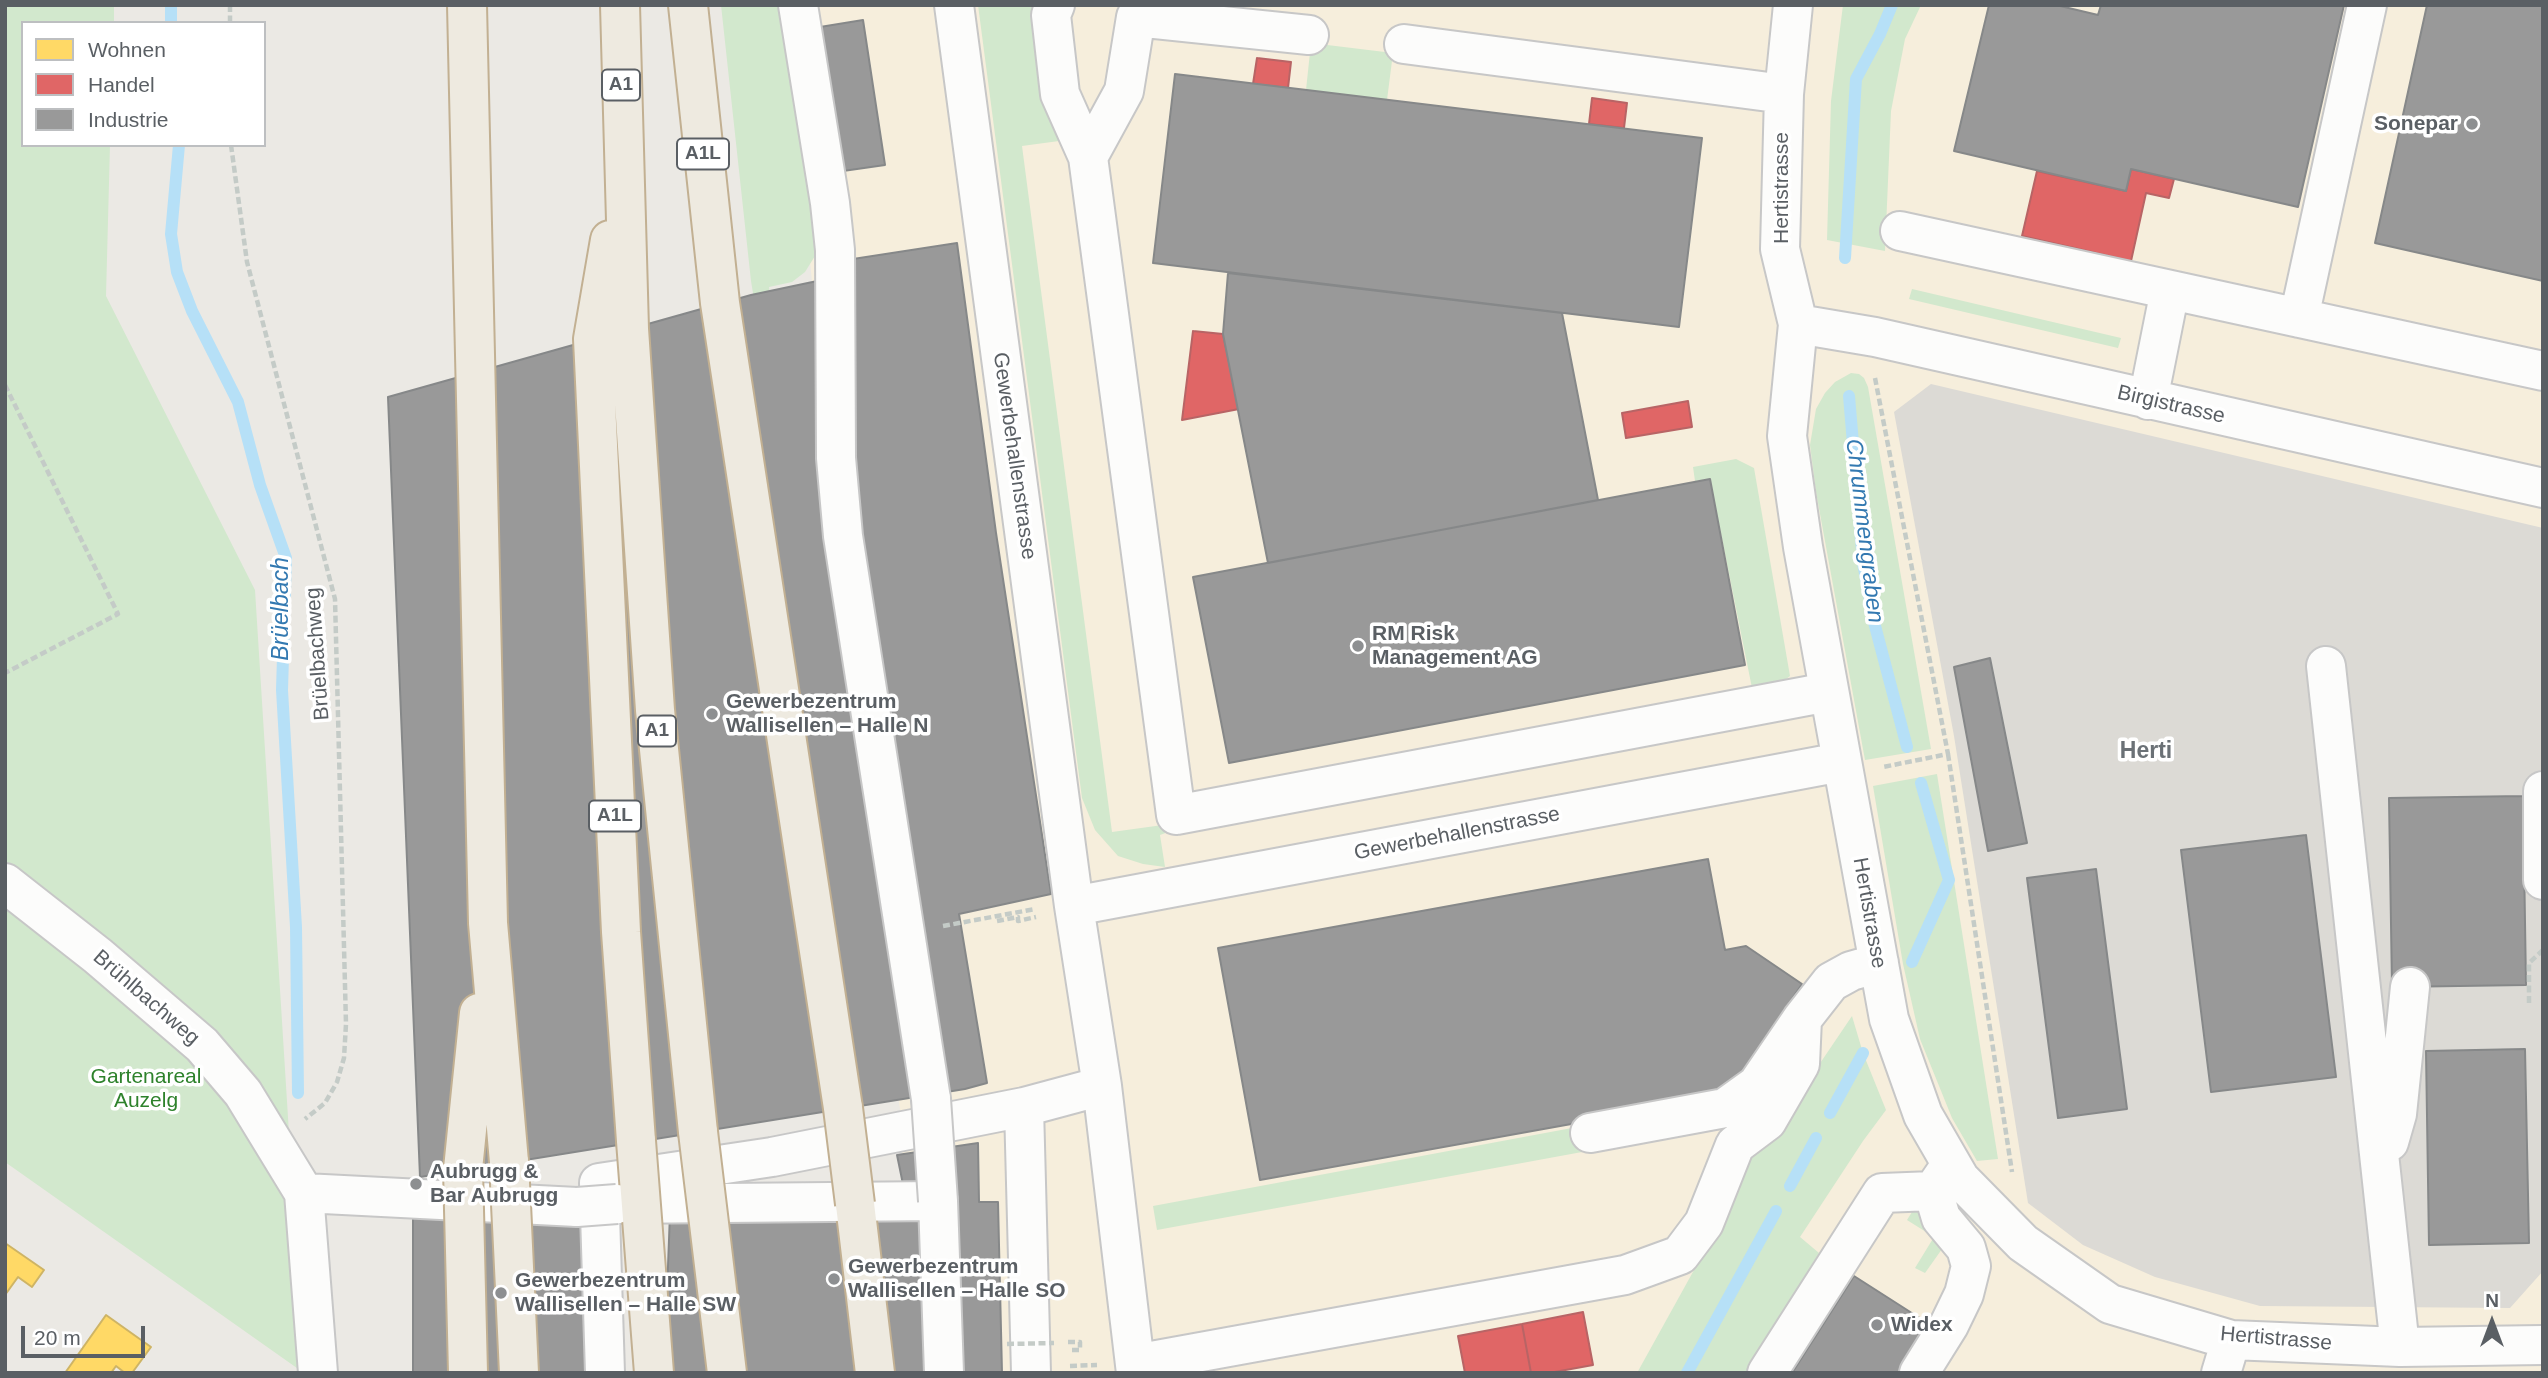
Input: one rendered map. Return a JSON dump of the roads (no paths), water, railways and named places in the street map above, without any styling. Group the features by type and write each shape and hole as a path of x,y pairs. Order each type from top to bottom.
{"highway":[{"path":"467,5 488,923 509,1162 519,1373"},
{"name":"A1","path":"620,5 629,329 660,765 705,1193 727,1373"},
{"name":"A1L","path":"688,5 720,303 843,1108 875,1373"},
{"name":"A1L","path":"623,164 593,339 621,932 654,1373"},
{"path":"468,1373 463,1169 488,923"}],"street":[{"path":"798,5 830,202 835,250 836,458 843,536 931,1099 938,1201 944,1373"},
{"name":"Gewerbehallenstrasse","path":"954,5 1074,906 1102,1086 1135,1368"},
{"path":"1055,5 1051,15 1060,94 1088,158 1176,815 1828,692"},
{"name":"Hertistrasse","path":"1793,5 1784,94 1780,249 1798,324 1787,436 1828,692 1856,766 1879,963 1889,1019 1942,1177 1960,1179 2023,1243 2110,1304 2226,1356 2400,1347 2543,1345"},
{"path":"2299,318 2367,5"},
{"path":"1088,158 1124,91 1136,17 1309,35"},
{"path":"1404,44 1784,94"},
{"path":"1900,231 2543,371"},
{"path":"2148,400 2170,290"},
{"name":"Birgistrasse","path":"1798,324 1875,337 2543,488"},
{"path":"2326,666 2400,1347"},
{"name":"Gewerbehallenstrasse","path":"1074,906 1856,766"},
{"path":"2543,791 2543,880"},
{"name":"Brühlbachweg","path":"5,883 99,956 202,1045 243,1093 304,1193 318,1373"},
{"path":"1590,1133 1725,1108 1757,1085 1801,1019 1831,982 1851,971 1879,963"},
{"path":"2381,1170 2397,1114 2410,987"},
{"path":"1135,1368 1625,1275 1681,1255 1704,1223 1735,1146 1767,1121 1800,1064 1801,1019"},
{"path":"605,1373 599,1183 772,1157 1024,1107 1102,1086"},
{"path":"1024,1107 1031,1357"},
{"path":"1767,1373 1882,1193 1942,1177 1941,1218 1966,1248 1971,1266 1964,1294 1949,1325 1919,1373"},
{"path":"304,1193 576,1207 938,1201"}],"waterway":[{"name":"Brüelbach","path":"171,5 171,21"},
{"name":"Chrummengraben","path":"1845,258 1856,79 1892,5"},
{"name":"Brüelbach","path":"179,147 171,234 177,272 192,311 238,402 260,485 286,558 282,690 296,927 298,1093"},
{"name":"Chrummengraben","path":"1849,396 1863,563 1874,622 1907,747"},
{"name":"Chrummengraben","path":"1912,962 1949,880 1921,783"},
{"name":"Chrummengraben","path":"1830,1113 1863,1053"},
{"name":"Chrummengraben","path":"1790,1186 1816,1138"},
{"name":"Chrummengraben","path":"1687,1373 1776,1211"}],"place":[{"name":"Sonepar","path":"2472,124"},
{"name":"RM Risk Management AG","path":"1358,646"},
{"name":"Gewerbezentrum Wallisellen – Halle N","path":"712,714"},
{"name":"Aubrugg & Bar Aubrugg","path":"416,1184"},
{"name":"Gewerbezentrum Wallisellen – Halle SO","path":"834,1279"},
{"name":"Gewerbezentrum Wallisellen – Halle SW","path":"501,1293"},
{"name":"Widex","path":"1877,1325"}],"district":[{"name":"Herti","path":"2146,752"}],"park label":[{"name":"Gartenareal Auzelg","path":"146,1089"}]}
